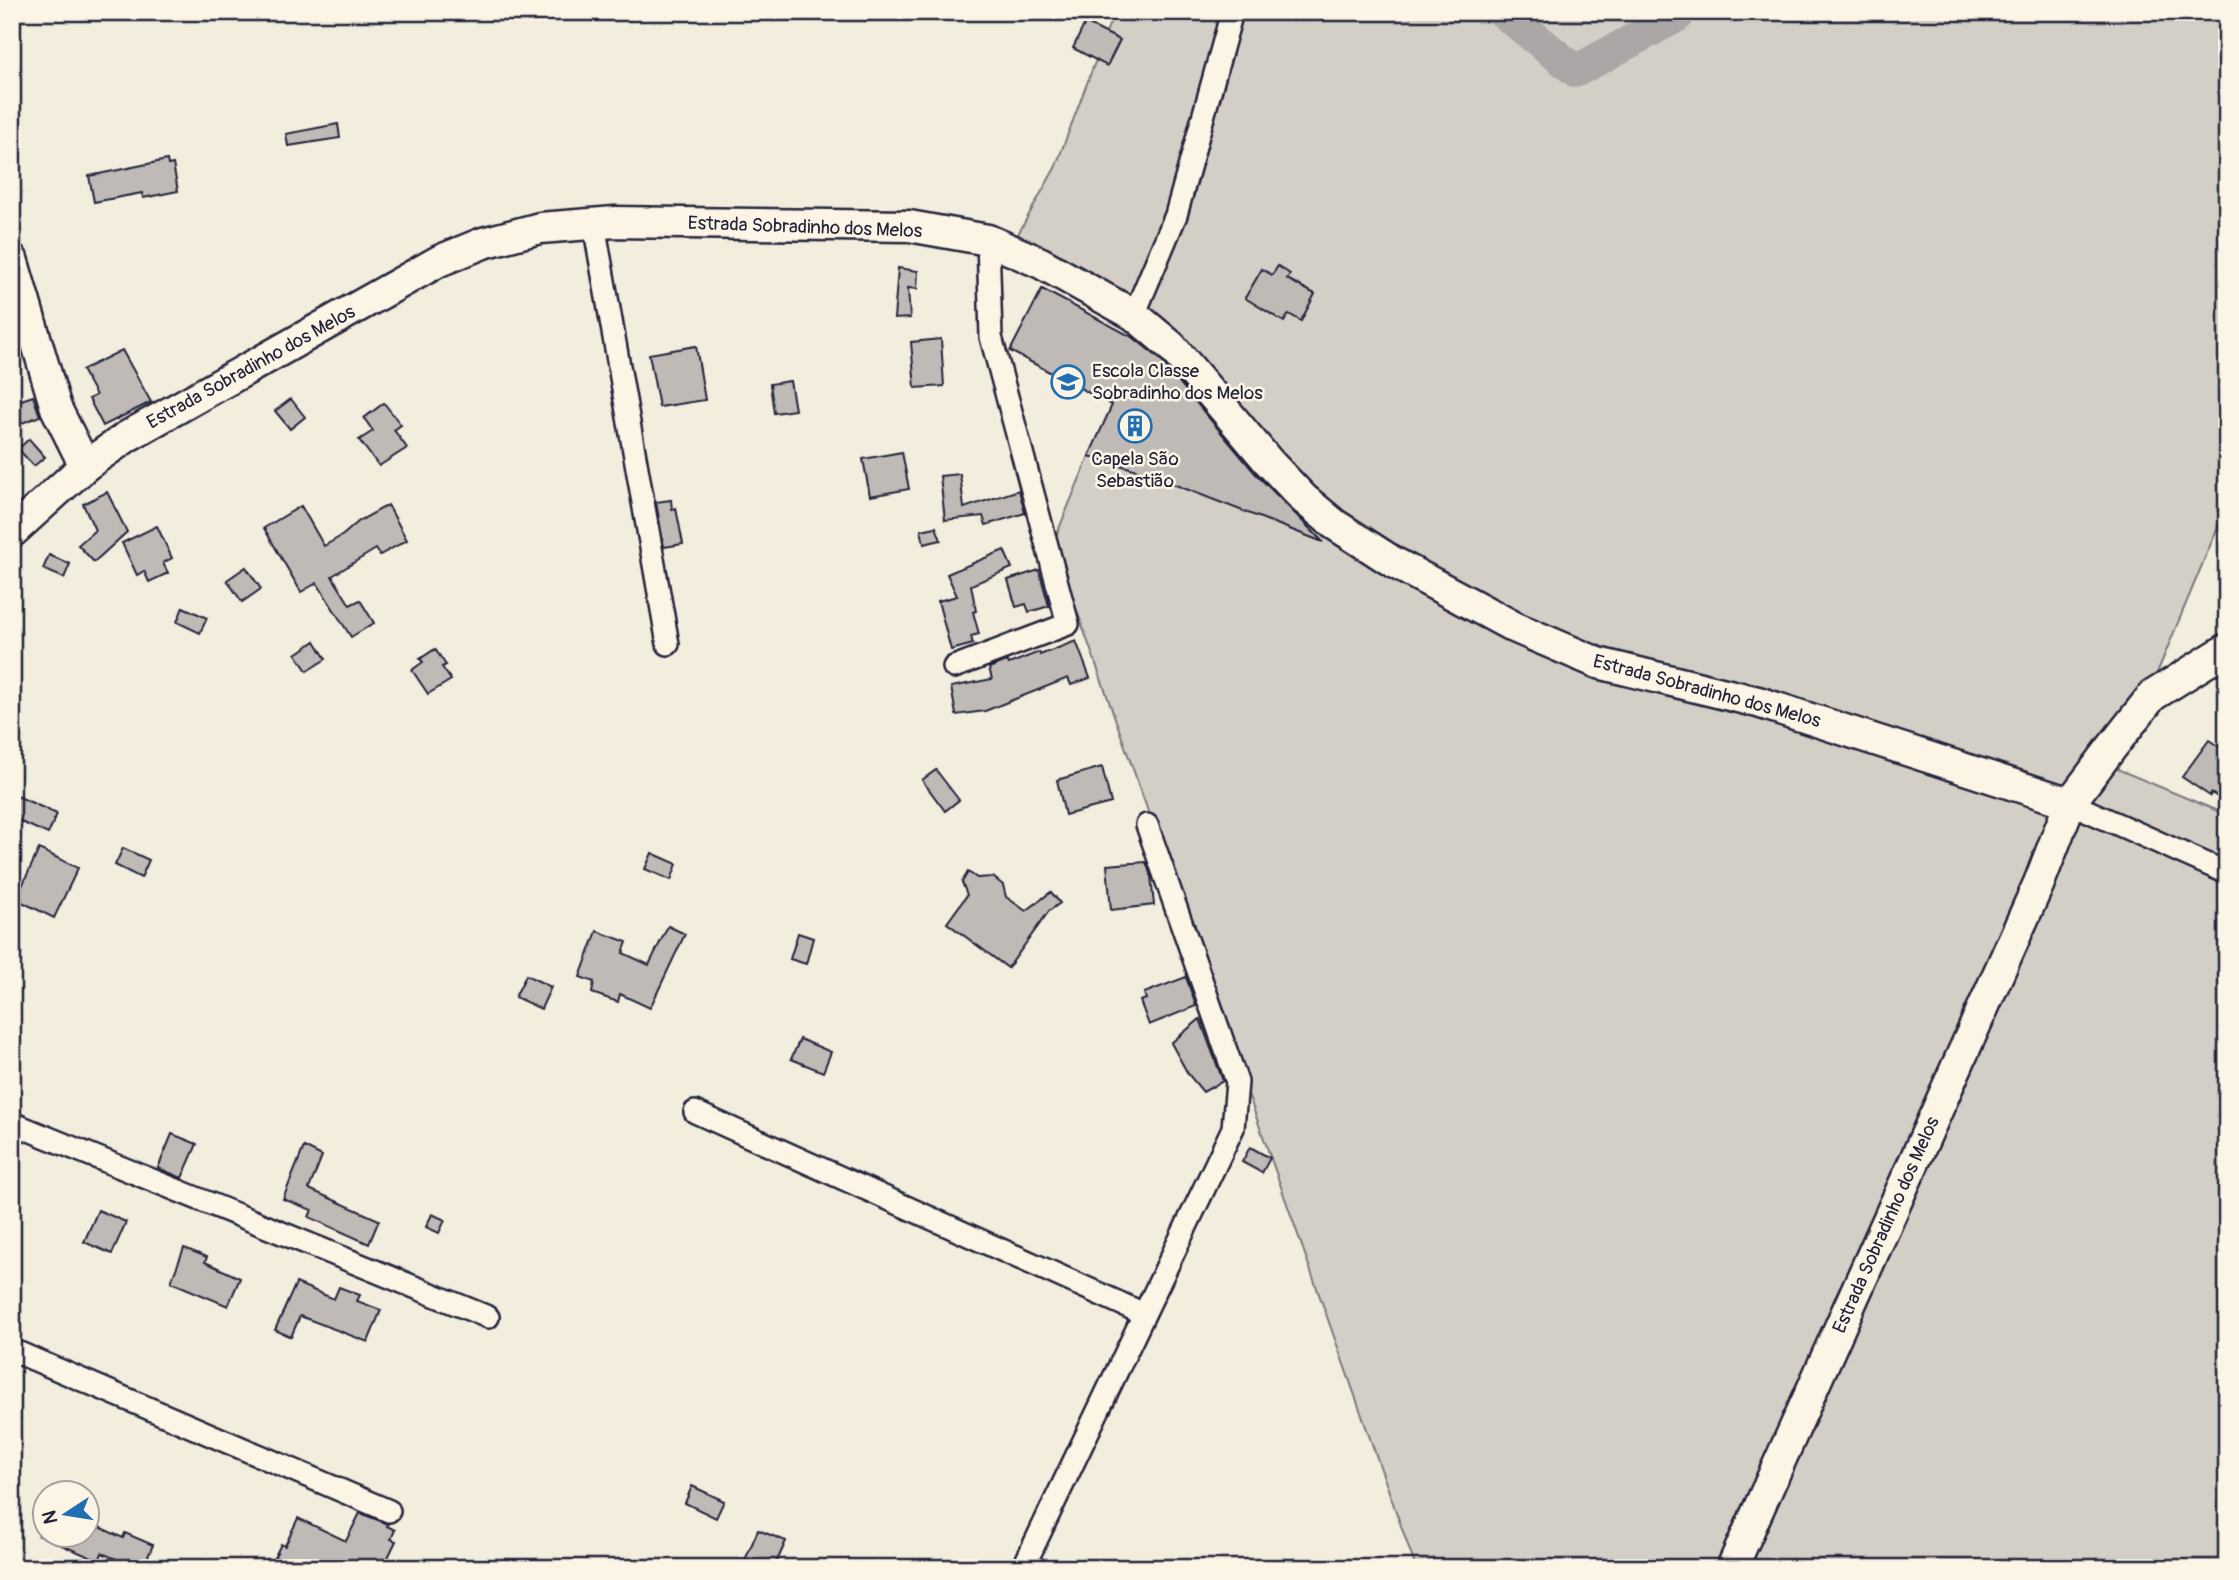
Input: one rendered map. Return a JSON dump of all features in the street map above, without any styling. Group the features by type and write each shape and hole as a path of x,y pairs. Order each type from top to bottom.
{"street":[{"path":"1134,315 1176,215 1232,12"},
{"name":"Estrada Sobradinho dos Melos","path":"12,533 85,466 128,436 439,261 483,243 540,228 615,222 909,226 988,240 1041,262 1134,315 1171,346 1268,461 1304,499 1334,524 1394,562 1514,627 1598,663 1758,702 2070,803 2034,896 1732,1568"},
{"path":"594,223 668,644"},
{"path":"954,667 1068,624 992,337 988,240"},
{"path":"12,259 56,408 85,466"},
{"path":"2227,649 2152,696 2070,803 2227,873"},
{"path":"1023,1568 1233,1128 1237,1082 1147,825"},
{"path":"695,1112 1144,1314"},
{"path":"12,1123 488,1317"},
{"path":"12,1350 389,1511"}],"shaded area":[{"path":"1114,12 2227,12 2227,505 2117,769 2227,815 2227,1568 1416,1568 1053,543 1089,456 1136,469 1322,541 1189,395 1144,335 1050,283 1003,261 1055,168"}],"building":[{"path":"1085,23 1120,40 1107,66 1073,48"},
{"path":"338,124 340,138 288,146 286,134"},
{"path":"167,160 168,165 173,164 178,191 143,198 142,193 94,202 89,176"},
{"path":"1278,266 1290,274 1287,279 1315,294 1301,321 1289,314 1284,322 1245,298 1262,269 1272,275"},
{"path":"898,268 918,271 917,289 908,288 910,318 894,319"},
{"path":"1042,289 1134,338 1159,358 1255,473 1323,542 1137,470 1089,456 1112,405 1010,351"},
{"path":"941,339 944,386 915,388 911,342"},
{"path":"696,346 705,400 659,407 649,354"},
{"path":"122,350 151,402 103,426 89,399 96,395 82,370"},
{"path":"790,381 795,410 774,413 770,384"},
{"path":"33,396 40,416 12,427 12,403"},
{"path":"291,399 305,417 290,429 275,411"},
{"path":"384,403 401,425 394,430 407,448 379,466 359,440 373,431 364,418"},
{"path":"29,439 45,457 34,466 18,449"},
{"path":"902,452 909,489 870,496 863,459"},
{"path":"960,474 964,508 1019,490 1025,513 986,525 983,516 945,520 940,476"},
{"path":"107,492 127,532 94,562 78,545 95,530 83,504"},
{"path":"671,500 672,509 676,508 683,544 664,547 656,502"},
{"path":"388,505 407,540 380,555 376,549 332,576 350,605 360,600 374,623 351,637 317,583 301,592 264,528 301,506 324,546 359,521"},
{"path":"157,526 172,558 163,563 168,573 149,582 144,571 137,575 122,543"},
{"path":"936,527 941,540 924,544 921,530"},
{"path":"1004,550 1012,568 971,585 976,611 973,612 979,634 971,636 973,644 951,650 938,601 957,596 947,574"},
{"path":"49,555 70,564 64,578 43,569"},
{"path":"246,567 261,589 242,602 227,580"},
{"path":"1039,570 1049,606 1029,612 1026,604 1016,607 1008,580"},
{"path":"183,607 207,618 200,633 177,622"},
{"path":"315,641 326,659 307,671 296,654"},
{"path":"1076,641 1090,678 1071,685 1068,678 985,711 956,715 951,687 992,679 989,668 1007,661 1009,664 1039,652 1040,655"},
{"path":"435,649 446,665 442,667 451,680 428,694 412,670 423,662 420,659"},
{"path":"2209,740 2227,752 2227,780 2216,796 2211,793 2210,796 2182,777"},
{"path":"1102,767 1111,803 1065,815 1057,780"},
{"path":"936,770 959,800 945,811 922,780"},
{"path":"17,796 57,814 48,834 12,818 12,806"},
{"path":"123,848 149,860 141,878 115,865"},
{"path":"39,849 78,868 54,918 16,899"},
{"path":"652,853 677,864 671,880 645,869"},
{"path":"1146,862 1151,876 1154,905 1111,910 1107,865"},
{"path":"968,872 977,878 993,877 1003,885 1006,897 1026,911 1051,892 1060,903 1049,911 1008,968 947,923 967,895 962,882"},
{"path":"668,926 685,934 650,1008 620,994 618,1002 592,993 594,982 580,977 597,931 627,942 623,953 649,965"},
{"path":"798,933 813,938 806,964 790,959"},
{"path":"526,975 551,987 541,1009 515,997"},
{"path":"1186,977 1196,1006 1149,1025 1140,1001 1146,999 1144,993"},
{"path":"1200,1019 1223,1081 1203,1092 1188,1074 1171,1043"},
{"path":"800,1039 831,1052 823,1072 791,1059"},
{"path":"172,1134 197,1144 182,1178 158,1168"},
{"path":"304,1147 322,1156 309,1189 379,1220 369,1244 309,1217 312,1210 283,1199"},
{"path":"1250,1147 1270,1158 1262,1173 1242,1162"},
{"path":"98,1210 126,1222 112,1254 84,1242"},
{"path":"432,1214 445,1220 439,1233 426,1227"},
{"path":"184,1248 207,1257 205,1262 240,1278 228,1306 171,1282"},
{"path":"296,1283 334,1299 339,1287 360,1295 357,1301 381,1310 368,1342 300,1316 291,1337 275,1330"},
{"path":"692,1486 724,1501 716,1518 685,1503"},
{"path":"360,1513 388,1524 387,1526 395,1530 391,1539 396,1541 383,1568 269,1568 281,1544 285,1546 298,1518 346,1541"},
{"path":"102,1528 123,1538 125,1533 153,1545 143,1568 102,1553 99,1561 68,1548 102,1548"},
{"path":"758,1530 786,1541 774,1568 762,1568 745,1560"}],"waterway":[{"path":"1503,12 1576,71 1677,16 1677,12"}],"place":[{"name":"Escola Classe Sobradinho dos Melos","path":"1068,382"},
{"name":"Capela São Sebastião","path":"1135,426"}]}
